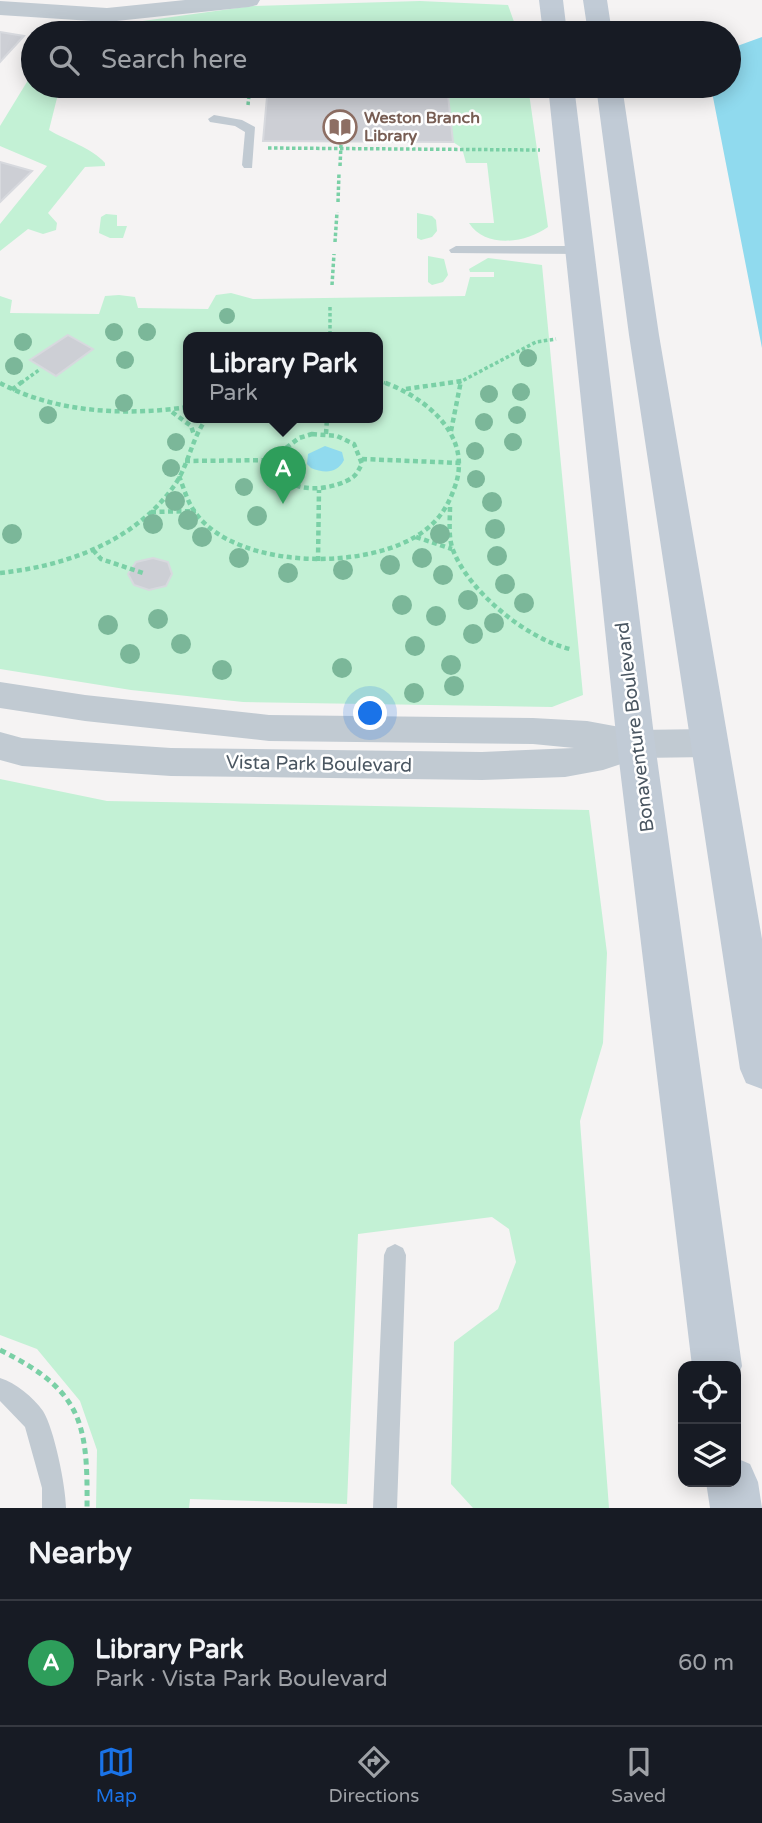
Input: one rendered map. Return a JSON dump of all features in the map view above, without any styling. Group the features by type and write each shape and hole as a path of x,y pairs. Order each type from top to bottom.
{"main road":[{"path":"551,0 554,21"},
{"path":"595,0 598,21"},
{"name":"Bonaventure Boulevard","path":"562,98 636,744 716,1361"},
{"path":"611,98 644,335 762,1069"},
{"path":"581,250 603,262 617,276 629,293 644,335"},
{"path":"733,1487 736,1508"}],"street":[{"path":"0,8 107,15 249,0"},
{"name":"Vista Park Boulevard","path":"0,695 85,708 269,728 533,731 587,735 636,744 709,743"},
{"name":"Vista Park Boulevard","path":"0,746 22,752 171,762 482,766 565,763 604,756 636,744"}],"lane":[{"path":"214,119 238,123 251,130 248,166"},
{"path":"456,250 581,250"},
{"path":"385,1508 395,1255"},
{"path":"0,1389 6,1391 35,1420 54,1488 54,1508"}],"path":[{"path":"340,166 341,147"},
{"path":"265,148 540,150"},
{"path":"338,202 339,173"},
{"path":"335,242 337,212"},
{"path":"332,285 334,254"},
{"path":"330,307 330,332"},
{"path":"405,390 461,381 536,342 556,339"},
{"path":"12,390 39,370"},
{"path":"450,432 461,381"},
{"path":"0,383 44,402 171,411 183,408"},
{"path":"179,476 198,516 229,540 273,556 318,561 351,558 415,537 450,506 456,494 461,463 458,445 430,407 405,390 383,383"},
{"path":"171,411 183,420"},
{"path":"187,423 194,435"},
{"path":"0,573 52,564 93,550 128,530 150,512 176,484 194,435 203,423"},
{"path":"326,434 327,423"},
{"path":"326,434 351,442 359,450 362,459 360,469 354,477 332,488 319,489 306,488 286,477 280,469 279,460 282,452 299,438 326,434"},
{"path":"362,459 461,463"},
{"path":"185,461 279,460"},
{"path":"318,561 319,489"},
{"path":"450,506 452,549 467,576 496,605 538,637 570,649"},
{"path":"150,512 196,512"},
{"path":"415,537 452,549"},
{"path":"93,550 101,559 143,573"}],"green space":[{"path":"420,1 508,5 514,21 143,21 252,6"},
{"path":"21,92 21,98 57,98 49,130 86,148 99,157 105,166 85,167 48,213 57,223 56,230 43,234 28,229 0,251 0,224 47,166 0,146 0,126"},
{"path":"449,98 530,98 548,227 529,237 507,241 485,237 476,231 469,223 494,223 487,163 466,163 462,148 453,142"},
{"path":"417,213 432,216 436,220 437,231 432,237 421,240 417,238"},
{"path":"106,214 117,215 117,226 127,226 123,238 110,238 99,233 101,217"},
{"path":"428,256 444,259 448,275 443,282 432,285 428,282"},
{"path":"488,258 542,265 583,695 552,707 243,702 131,690 0,669 0,296 12,300 10,313 99,314 105,296 135,297 138,308 208,309 216,295 231,293 253,299 465,296 470,277 494,277 494,272 470,272 469,269"},
{"path":"0,779 107,801 589,810 607,953 603,1043 580,1121 609,1508 473,1508 451,1484 454,1342 498,1309 516,1262 509,1229 492,1217 358,1234 347,1504 190,1499 189,1508 96,1508 97,1450 80,1401 37,1349 0,1335"}],"water":[{"path":"762,37 762,348 713,98 741,98 741,45"},
{"path":"325,446 342,452 344,460 341,465 330,471 311,468 307,464 308,454"}],"building":[{"path":"0,32 21,36 21,39 0,62"},
{"path":"267,98 448,98 453,142 263,141"},
{"path":"0,162 32,171 0,202"},
{"path":"68,335 93,349 56,376 30,360"},
{"path":"153,558 168,562 172,574 166,586 149,590 134,585 128,574 136,562"}],"place":[{"name":"Weston Branch Library","path":"340,127"},
{"name":"Library Park","path":"283,504"}]}
